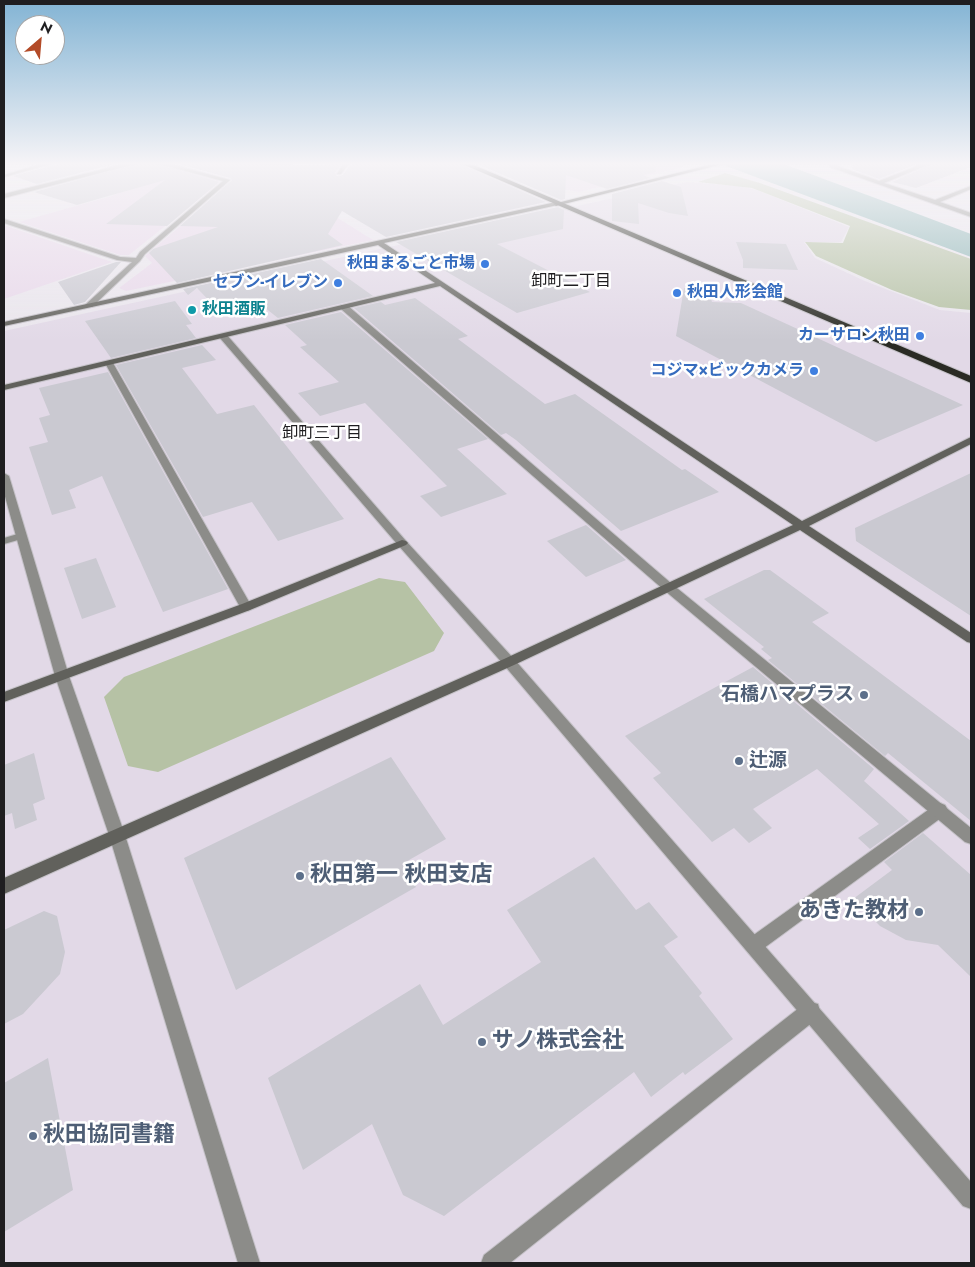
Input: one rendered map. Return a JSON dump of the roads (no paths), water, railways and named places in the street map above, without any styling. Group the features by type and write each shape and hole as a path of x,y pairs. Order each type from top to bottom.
{"highway":[{"path":"599,222 971,380"}],"street":[{"path":"7,222 119,259 138,260"},
{"path":"90,305 138,260 142,253 178,222"},
{"path":"4,324 471,222"},
{"path":"378,242 971,639"},
{"path":"4,388 441,284"},
{"path":"344,307 668,587 971,837"},
{"path":"223,336 754,945 971,1198"},
{"path":"109,363 246,608"},
{"path":"4,886 508,662 850,502 971,440"},
{"path":"4,476 62,676 117,836 249,1263"},
{"path":"4,541 21,536"},
{"path":"4,697 246,608 402,543"},
{"path":"754,945 940,810"},
{"path":"492,1263 810,1011"}],"water":[{"path":"877,222 939,222 971,234 971,257"}],"place":[{"name":"秋田まるごと市場","path":"485,264"},
{"name":"セブン-イレブン","path":"338,283"},
{"name":"秋田人形会館","path":"677,293"},
{"name":"秋田酒販","path":"192,310"},
{"name":"カーサロン秋田","path":"920,336"},
{"name":"コジマ×ビックカメラ","path":"814,371"},
{"name":"石橋ハマプラス","path":"864,695"},
{"name":"辻源","path":"739,761"},
{"name":"秋田第一 秋田支店","path":"300,876"},
{"name":"あきた教材","path":"919,912"},
{"name":"サノ株式会社","path":"482,1042"},
{"name":"秋田協同書籍","path":"33,1136"}],"district":[{"name":"卸町二丁目","path":"571,282"},
{"name":"卸町三丁目","path":"322,434"}]}
